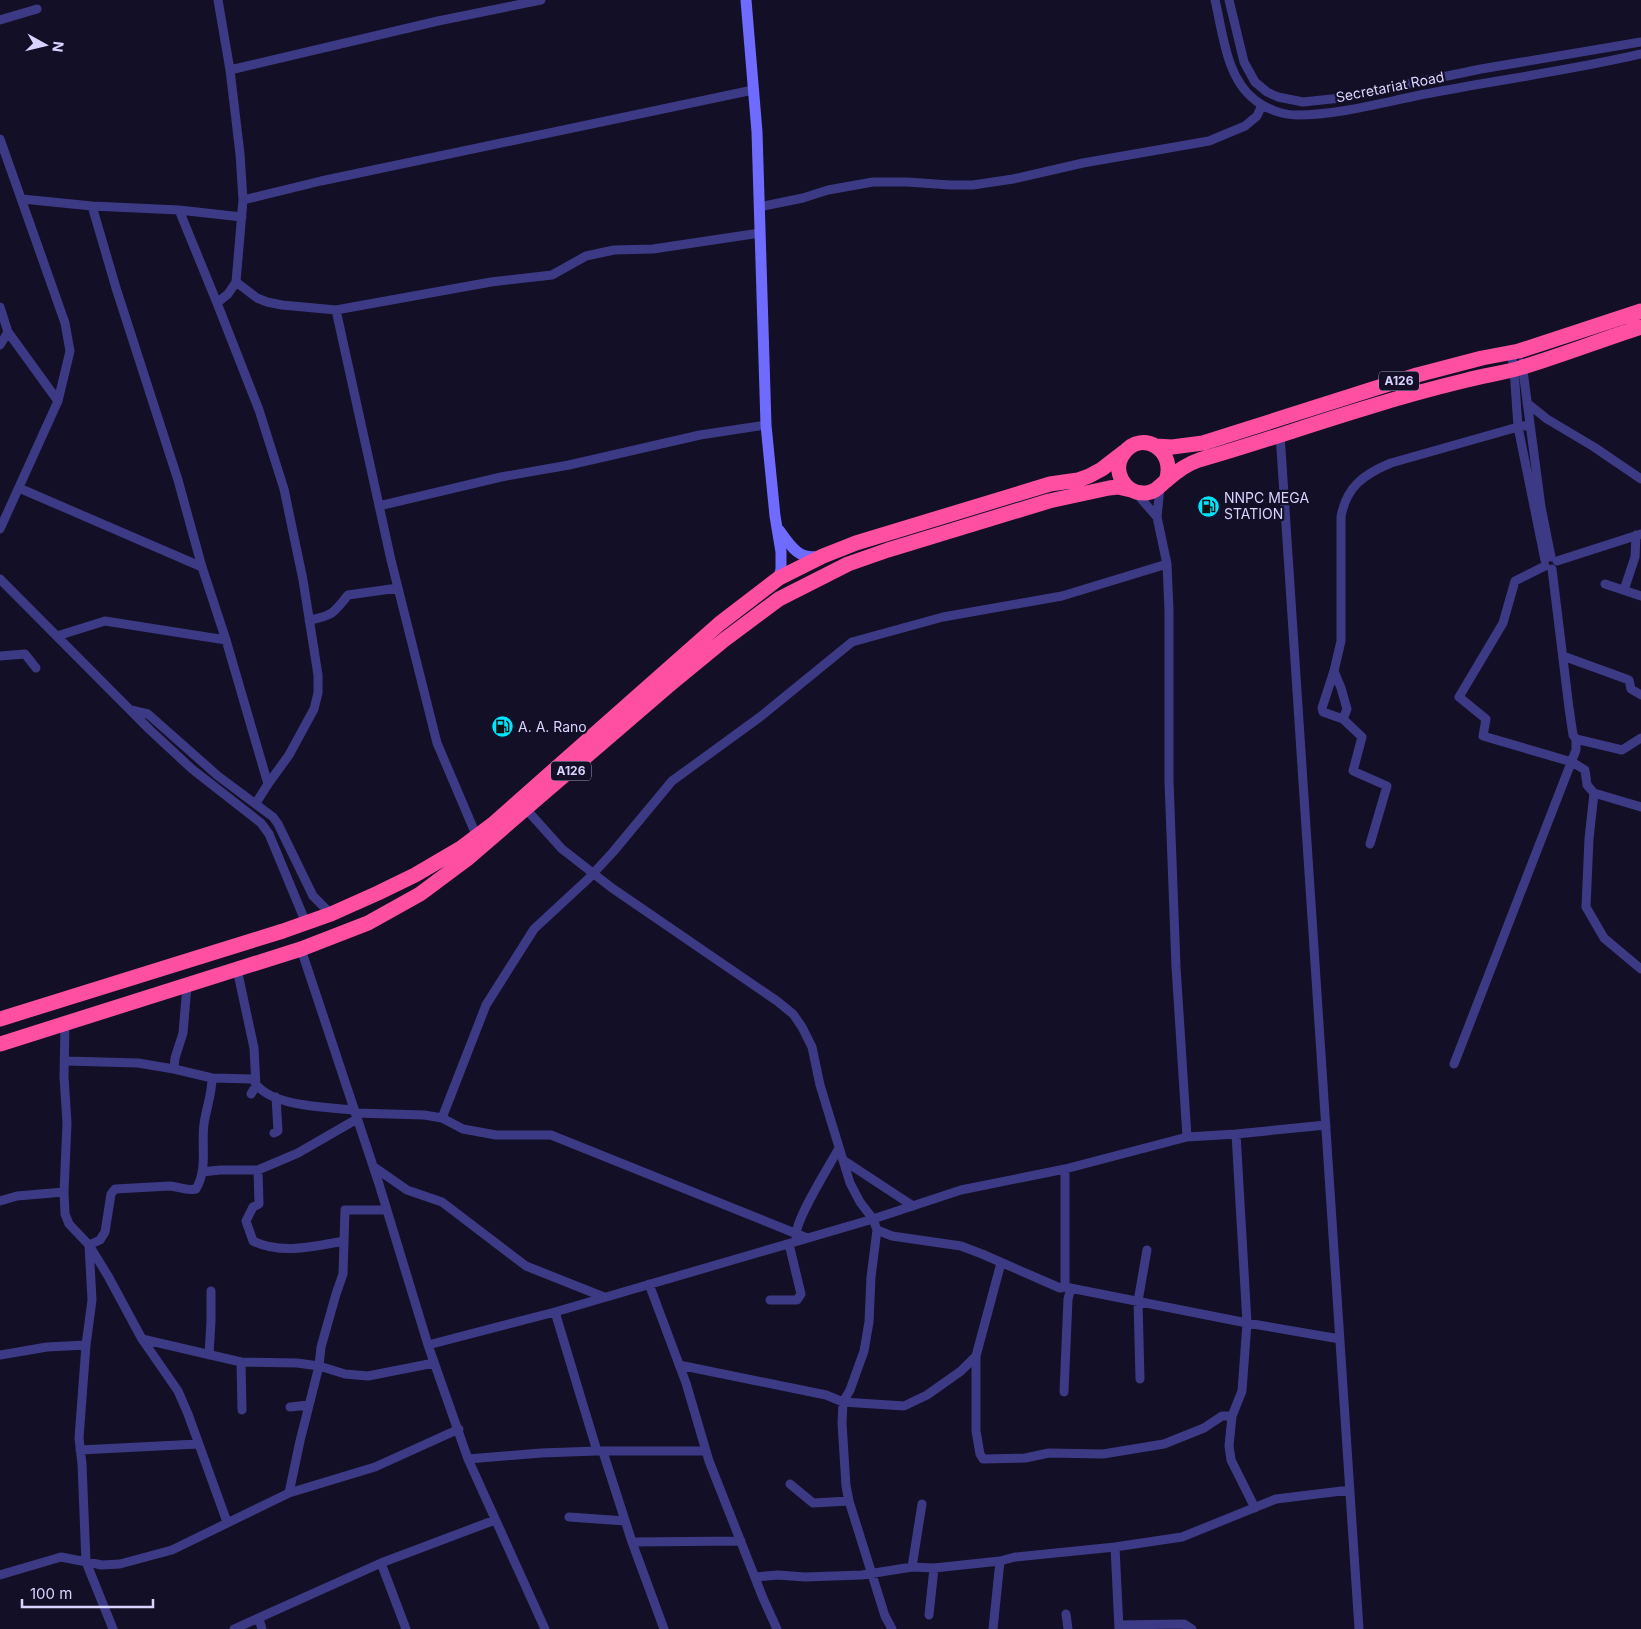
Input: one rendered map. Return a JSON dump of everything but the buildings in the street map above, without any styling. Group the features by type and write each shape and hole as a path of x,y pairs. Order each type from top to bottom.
{"highway":[{"name":"A126","path":"0,1019 306,923 371,897 415,875 461,848 493,824 719,624 779,578 823,556 856,543 1040,487 1078,480 1102,469 1136,444 1143,443 1172,447 1202,443 1408,378 1482,358 1515,352 1641,311"},
{"name":"A126","path":"0,1044 301,949 368,923 420,894 467,859 724,640 779,599 848,564 918,540 1049,501 1118,487 1144,494 1153,492 1186,466 1196,461 1230,452 1280,434 1368,407 1519,368 1641,327"},
{"path":"1156,446 1167,458 1169,465 1163,484"},
{"path":"1124,452 1119,466 1119,473 1125,486 1133,491"}],"street":[{"path":"217,303 228,294 236,282 243,200 240,154 230,70 218,0"},
{"path":"230,70 438,21 541,0"},
{"path":"746,0 754,90 766,424 775,516 781,552 779,578"},
{"name":"Secretariat Road","path":"1215,0 1234,72 1246,92 1262,105 1284,114 1328,113 1501,80 1604,63 1640,48"},
{"name":"Secretariat Road","path":"1229,0 1244,62 1255,82 1267,92 1278,97 1303,102 1341,98 1481,69 1640,48"},
{"path":"0,20 36,9"},
{"path":"243,200 321,181 656,109 754,90"},
{"path":"759,207 803,198 828,190 873,182 973,185 1209,141 1245,126 1257,116 1262,105"},
{"path":"0,139 22,199 69,342 68,360 58,401 0,529"},
{"path":"22,199 92,206 179,210 242,217"},
{"path":"92,206 116,288 178,480 202,567 226,640 268,784"},
{"path":"179,210 259,410 284,489 294,533 318,675 318,693 314,709 289,755 256,803"},
{"path":"236,282 257,298 267,302 336,310 490,282 552,275 586,256 614,250 653,249 760,233"},
{"path":"0,307 8,332 58,401"},
{"path":"336,310 398,588 437,743 477,837"},
{"path":"0,345 8,332"},
{"path":"1454,1064 1576,750 1576,739 1573,734 1527,403 1515,352"},
{"path":"1519,368 1518,427 1550,562"},
{"path":"1527,403 1547,419 1594,446 1641,479"},
{"path":"379,506 700,435 766,424"},
{"path":"1370,844 1387,786 1353,771 1362,737 1343,719 1325,714 1322,708 1341,641 1341,517 1343,507 1353,488 1372,471 1391,463 1529,425"},
{"path":"1280,434 1359,1629"},
{"path":"1163,484 1157,518 1167,564 1169,610 1169,781 1176,967 1187,1137"},
{"path":"19,488 202,567"},
{"path":"1133,491 1157,518"},
{"path":"778,529 791,547 798,553 812,558 823,556"},
{"path":"1624,590 1635,557 1638,535 1550,562 1515,581 1503,623 1458,697 1486,719 1483,736 1572,762 1585,770 1587,785 1594,792 1641,807"},
{"path":"442,1118 486,1005 534,929 613,852 672,781 760,717 852,642 943,616 1062,596 1167,564"},
{"path":"0,579 198,774 256,818 265,828 306,923"},
{"path":"1605,584 1641,596"},
{"path":"309,620 324,617 335,612 348,595 398,588"},
{"path":"57,636 105,621 226,640"},
{"path":"0,656 24,654 36,668"},
{"path":"1563,656 1629,680 1631,689 1641,695"},
{"path":"1334,671 1341,688 1346,709 1343,719"},
{"path":"131,710 148,714 218,776 273,817 313,896 330,914"},
{"path":"1576,739 1622,750 1641,738"},
{"path":"1594,792 1589,839 1586,907 1604,938 1641,969"},
{"path":"526,809 562,848 612,888 777,1001 793,1014 802,1026 812,1047 820,1085 850,1183 860,1202 873,1219 877,1230 871,1277 869,1322 864,1351 850,1390 843,1402 842,1422 846,1486 849,1501 885,1616 892,1629"},
{"path":"301,949 387,1210 428,1345 468,1459 545,1629"},
{"path":"237,969 254,1048 254,1090"},
{"path":"174,1068 175,1058 183,1033 186,986"},
{"path":"65,1023 66,1062 64,1077 67,1123 65,1214 69,1224 89,1245 142,1339 178,1390 227,1522"},
{"path":"66,1062 138,1063 174,1068 212,1078 253,1079 254,1090"},
{"path":"89,1245 100,1240 105,1232 112,1190 150,1186 178,1187 186,1191 196,1189 202,1172 204,1125 212,1078"},
{"path":"254,1090 291,1104 355,1114 424,1115 442,1118 463,1129 496,1135 551,1135 794,1240"},
{"path":"274,1134 278,1131 276,1098"},
{"path":"202,1172 258,1170 298,1153 355,1114"},
{"path":"428,1345 555,1312 794,1240 873,1219 960,1190 1065,1169 1187,1137 1326,1125"},
{"path":"1236,1134 1247,1324 1242,1391 1232,1416 1230,1446 1231,1460 1255,1508"},
{"path":"770,1300 797,1300 801,1294 794,1240 807,1205 839,1148"},
{"path":"843,1160 913,1206"},
{"path":"373,1167 407,1190 442,1202 526,1266 604,1297"},
{"path":"1064,1392 1068,1299 1065,1169"},
{"path":"258,1170 259,1204 253,1207 246,1221 254,1241 270,1246 295,1248 308,1248 344,1242"},
{"path":"0,1201 17,1196 64,1192"},
{"path":"289,1493 319,1366 321,1347 343,1274 345,1210 387,1210"},
{"path":"877,1230 892,1236 960,1246 1060,1288 1068,1287 1247,1324 1340,1339"},
{"path":"89,1245 92,1300 86,1345 79,1438 86,1562 113,1629"},
{"path":"1140,1379 1138,1301 1147,1250"},
{"path":"1000,1263 976,1356 976,1431 980,1454 983,1459 1025,1458 1049,1453 1102,1454 1164,1444 1204,1428 1222,1416 1232,1416"},
{"path":"649,1284 680,1365 706,1451 763,1598 777,1629"},
{"path":"209,1355 211,1291"},
{"path":"555,1312 600,1451 664,1629"},
{"path":"142,1339 241,1362 297,1363 319,1366 345,1374 368,1376 434,1362"},
{"path":"0,1355 47,1347 86,1345"},
{"path":"680,1365 826,1395 843,1402 904,1406 927,1396 961,1371 976,1356"},
{"path":"241,1362 242,1410"},
{"path":"290,1407 309,1405"},
{"path":"0,1575 61,1557 102,1565 120,1564 172,1550 289,1493 375,1467 459,1429"},
{"path":"80,1450 198,1444"},
{"path":"468,1459 541,1453 600,1451 706,1451"},
{"path":"790,1484 813,1503 849,1501"},
{"path":"755,1577 778,1575 805,1577 862,1575 912,1567 934,1568 1000,1561 1015,1557 1115,1548 1182,1536 1276,1498 1350,1490"},
{"path":"912,1567 922,1504"},
{"path":"569,1517 625,1521"},
{"path":"234,1629 381,1564 495,1520"},
{"path":"632,1542 741,1541"},
{"path":"1115,1548 1119,1627 1184,1624 1192,1629"},
{"path":"993,1629 1000,1561"},
{"path":"381,1564 406,1629"},
{"path":"929,1615 934,1568"},
{"path":"1066,1614 1068,1629"},
{"path":"259,1619 262,1629"}],"place":[{"name":"NNPC MEGA STATION","path":"1208,506"},
{"name":"A. A. Rano","path":"502,727"}]}
